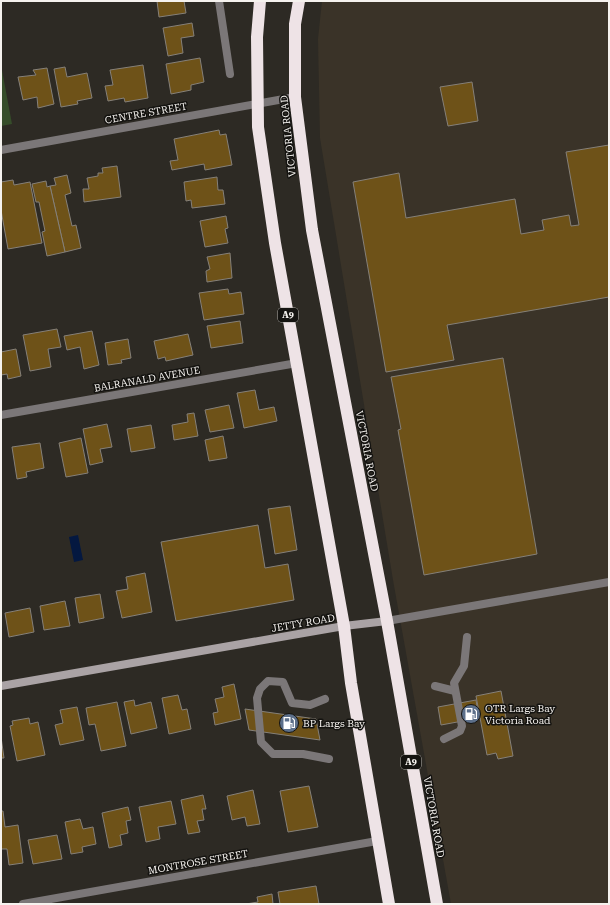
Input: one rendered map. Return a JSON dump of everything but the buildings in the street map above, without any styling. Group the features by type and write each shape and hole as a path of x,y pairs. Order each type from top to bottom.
{"highway":[{"name":"A9","path":"260,1 257,37 258,127 266,183 297,363 344,626 351,683 389,904"},
{"name":"VICTORIA ROAD","path":"299,1 295,24 295,97 312,230 387,621 437,904"}],"street":[{"path":"219,1 230,74"},
{"name":"CENTRE STREET","path":"1,150 295,97"},
{"name":"BALRANALD AVENUE","path":"1,415 297,363"},
{"name":"JETTY ROAD","path":"1,686 344,626 387,621 609,582"},
{"path":"444,739 460,731 462,726 454,683 464,666 467,636"},
{"path":"324,699 310,706 292,703 283,682 268,681 260,688 257,698 261,742 273,754 303,754 329,758"},
{"path":"435,686 455,691"},
{"name":"MONTROSE STREET","path":"23,904 377,841"}],"shaded area":[{"path":"322,1 609,1 609,904 451,904 393,580 320,138 318,39"}],"green space":[{"path":"1,65 12,124 1,126"}],"water":[{"path":"78,535 83,560 74,562 69,537"}],"place":[{"name":"OTR Largs Bay Victoria Road","path":"471,714"},
{"name":"BP Largs Bay","path":"289,723"}]}
